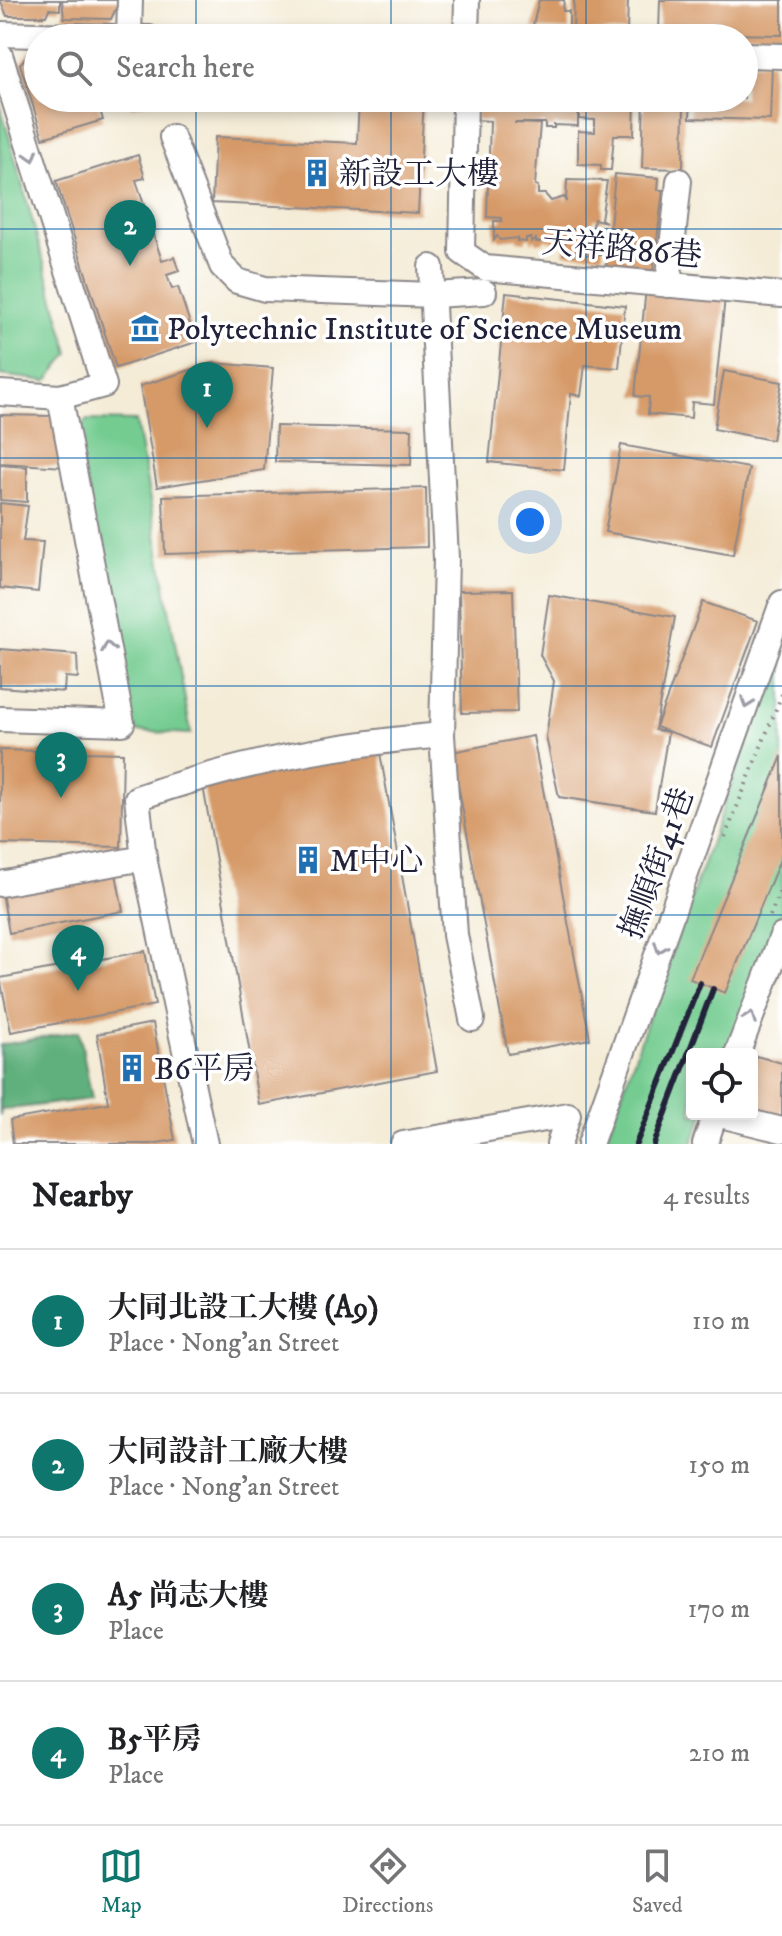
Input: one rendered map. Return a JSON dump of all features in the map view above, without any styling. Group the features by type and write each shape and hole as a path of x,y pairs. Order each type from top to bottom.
{"street":[{"path":"129,24 130,0"},
{"path":"466,24 467,0"},
{"path":"0,34 24,35"},
{"path":"0,55 104,385 60,397 0,393"},
{"path":"758,55 782,56"},
{"name":"天祥路86巷","path":"465,112 462,252 485,268 782,295"},
{"path":"172,137 222,266 237,281 265,289 434,295 484,292"},
{"path":"668,285 679,181"},
{"path":"431,267 446,558 442,735 455,935 472,1019"},
{"path":"0,719 122,723 60,397"},
{"name":"撫順街41巷","path":"590,1144 782,603"},
{"path":"205,1144 144,858 137,798 203,774 354,742 442,735"},
{"path":"0,884 144,858"},
{"path":"740,1048 773,982 782,936"},
{"path":"403,1144 568,1115 559,1144"},
{"path":"705,1144 713,1120"},
{"path":"740,1120 782,1130"}],"green space":[{"path":"0,104 69,353 47,381 0,375"},
{"path":"86,420 136,421 191,734 133,731 76,433"},
{"path":"782,641 782,910 729,1048 686,1048 686,1120 702,1120 692,1144 604,1144"},
{"path":"79,1031 92,1099 1,1110 0,1116 0,1045"}],"building":[{"path":"0,0 60,0 60,10 49,9 46,16 7,16"},
{"path":"62,0 120,0 111,19 64,18"},
{"path":"539,0 564,0 563,11 569,11 569,24 533,24"},
{"path":"574,0 628,0 627,24 573,24"},
{"path":"660,0 782,0 782,35 758,35 758,24 659,24"},
{"path":"758,63 772,63 770,120 690,118 690,112 758,112"},
{"path":"35,112 101,112 103,120 43,138"},
{"name":"新設工大樓","path":"358,112 423,112 418,213 212,203 215,137 357,143"},
{"path":"476,112 578,112 578,126 554,125 554,128 545,128 545,123 514,123 540,124 535,185 538,186 538,194 545,194 551,201 564,197 566,202 567,180 607,181 601,219 606,222 594,219 593,226 604,226 603,255 564,254 565,240 561,243 544,239 544,242 536,242 536,239 531,242 531,238 526,238 526,242 517,241 517,238 500,240 497,236 494,240 494,221 502,221 502,218 487,217 490,121 476,120"},
{"path":"579,112 635,112 634,135 614,135 611,170 601,170 601,165 578,164 578,131 595,132 595,120 579,119"},
{"path":"644,112 684,112 683,169 642,168"},
{"path":"138,155 145,178 136,180 162,261 174,257 179,271 167,275 172,289 178,287 196,342 116,368 56,181"},
{"path":"615,174 659,178 658,190 663,190 653,273 606,269"},
{"path":"646,288 725,297 714,404 692,402 691,418 648,414 649,397 635,396"},
{"path":"506,293 625,306 619,368 585,365 581,396 571,394 564,470 489,462"},
{"path":"213,363 273,368 264,470 157,487 140,386"},
{"path":"724,371 782,382 772,440 714,429"},
{"path":"0,415 53,416 65,467 0,463"},
{"path":"276,426 412,429 411,465 275,462"},
{"path":"621,445 749,468 733,555 605,532"},
{"path":"0,465 27,467 27,502 0,500"},
{"path":"426,488 427,547 165,554 163,496"},
{"path":"0,503 28,506 23,541 43,542 38,592 0,588"},
{"path":"513,590 517,712 462,713 459,591"},
{"path":"549,595 675,617 655,730 668,732 655,811 559,797 546,737 554,681 540,655"},
{"path":"703,602 758,621 712,747 656,727"},
{"path":"0,649 77,655 78,678 65,677 64,692 0,687"},
{"path":"533,736 590,1039 508,1054 452,752"},
{"path":"0,750 123,753 121,847 0,844"},
{"name":"M中心","path":"380,753 437,1071 259,1105 202,780"},
{"path":"782,756 782,855 725,993 690,979"},
{"path":"115,868 123,911 9,933 1,887"},
{"path":"145,951 155,1005 11,1032 0,978"},
{"name":"B6平房","path":"153,1023 175,1140 151,1144 13,1144 10,1120 108,1103 97,1034"},
{"path":"758,1057 782,1063 782,1117 758,1111"}],"railway":[{"path":"636,1144 700,983"},
{"path":"654,1144 713,989"}],"place":[{"name":"新設工大樓","path":"317,173"},
{"name":"大同設計工廠大樓","path":"130,266"},
{"name":"Polytechnic Institute of Science Museum","path":"145,328"},
{"name":"大同北設工大樓 (A9)","path":"207,428"},
{"name":"A5 尚志大樓","path":"61,798"},
{"name":"M中心","path":"308,860"},
{"name":"B5平房","path":"78,991"},
{"name":"B6平房","path":"132,1068"}]}
